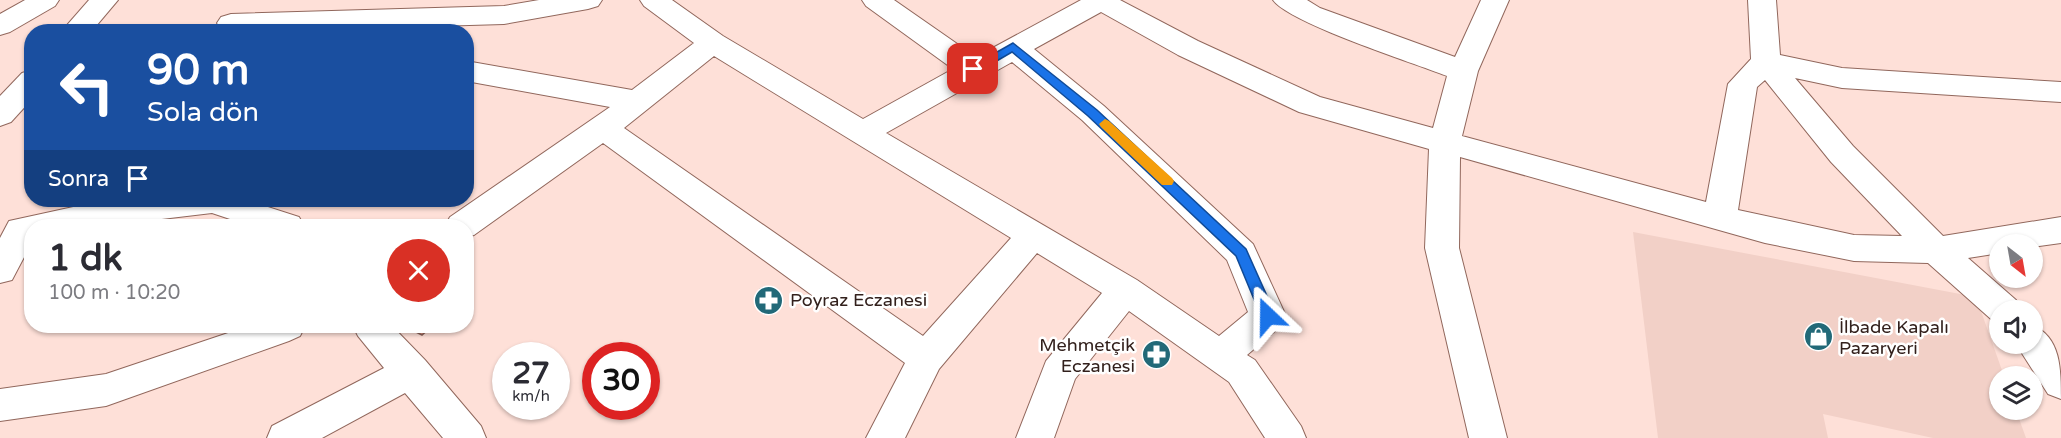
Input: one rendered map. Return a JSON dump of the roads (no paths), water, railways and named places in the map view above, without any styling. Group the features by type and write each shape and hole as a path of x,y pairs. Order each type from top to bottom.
{"street":[{"path":"0,26 45,0"},
{"path":"82,24 104,0"},
{"path":"232,18 504,15 588,0"},
{"path":"654,0 713,43 1125,290 1242,371 1287,438"},
{"path":"876,0 973,69"},
{"path":"861,133 1099,0 1188,48 1310,105 1765,230 1854,248 1936,250 2061,230"},
{"path":"1287,0 1310,14 1463,71"},
{"path":"1489,438 1442,248 1444,143 1463,71 1495,0"},
{"path":"1762,0 1766,62 1842,154 1936,250 1993,300"},
{"path":"472,219 603,128 713,43"},
{"path":"1013,47 1093,113 1241,253 1268,316 1220,356"},
{"path":"1766,62 1842,78 2061,92"},
{"path":"1720,216 1743,84 1766,62"},
{"path":"474,72 637,102"},
{"path":"0,115 24,89"},
{"path":"603,128 926,358"},
{"path":"71,219 163,207"},
{"path":"231,207 266,219"},
{"path":"0,270 22,228"},
{"path":"885,438 926,358 1034,235"},
{"path":"1035,438 1059,372 1125,290"},
{"path":"0,405 106,390 267,333"},
{"path":"377,333 412,371 467,438"},
{"path":"2043,333 2061,334"},
{"path":"2041,354 2061,384"},
{"path":"286,438 412,371"}],"place":[{"name":"Poyraz Eczanesi","path":"769,300"},
{"name":"İlbade Kapalı Pazaryeri","path":"1818,337"},
{"name":"Mehmetçik Eczanesi","path":"1156,355"}]}
